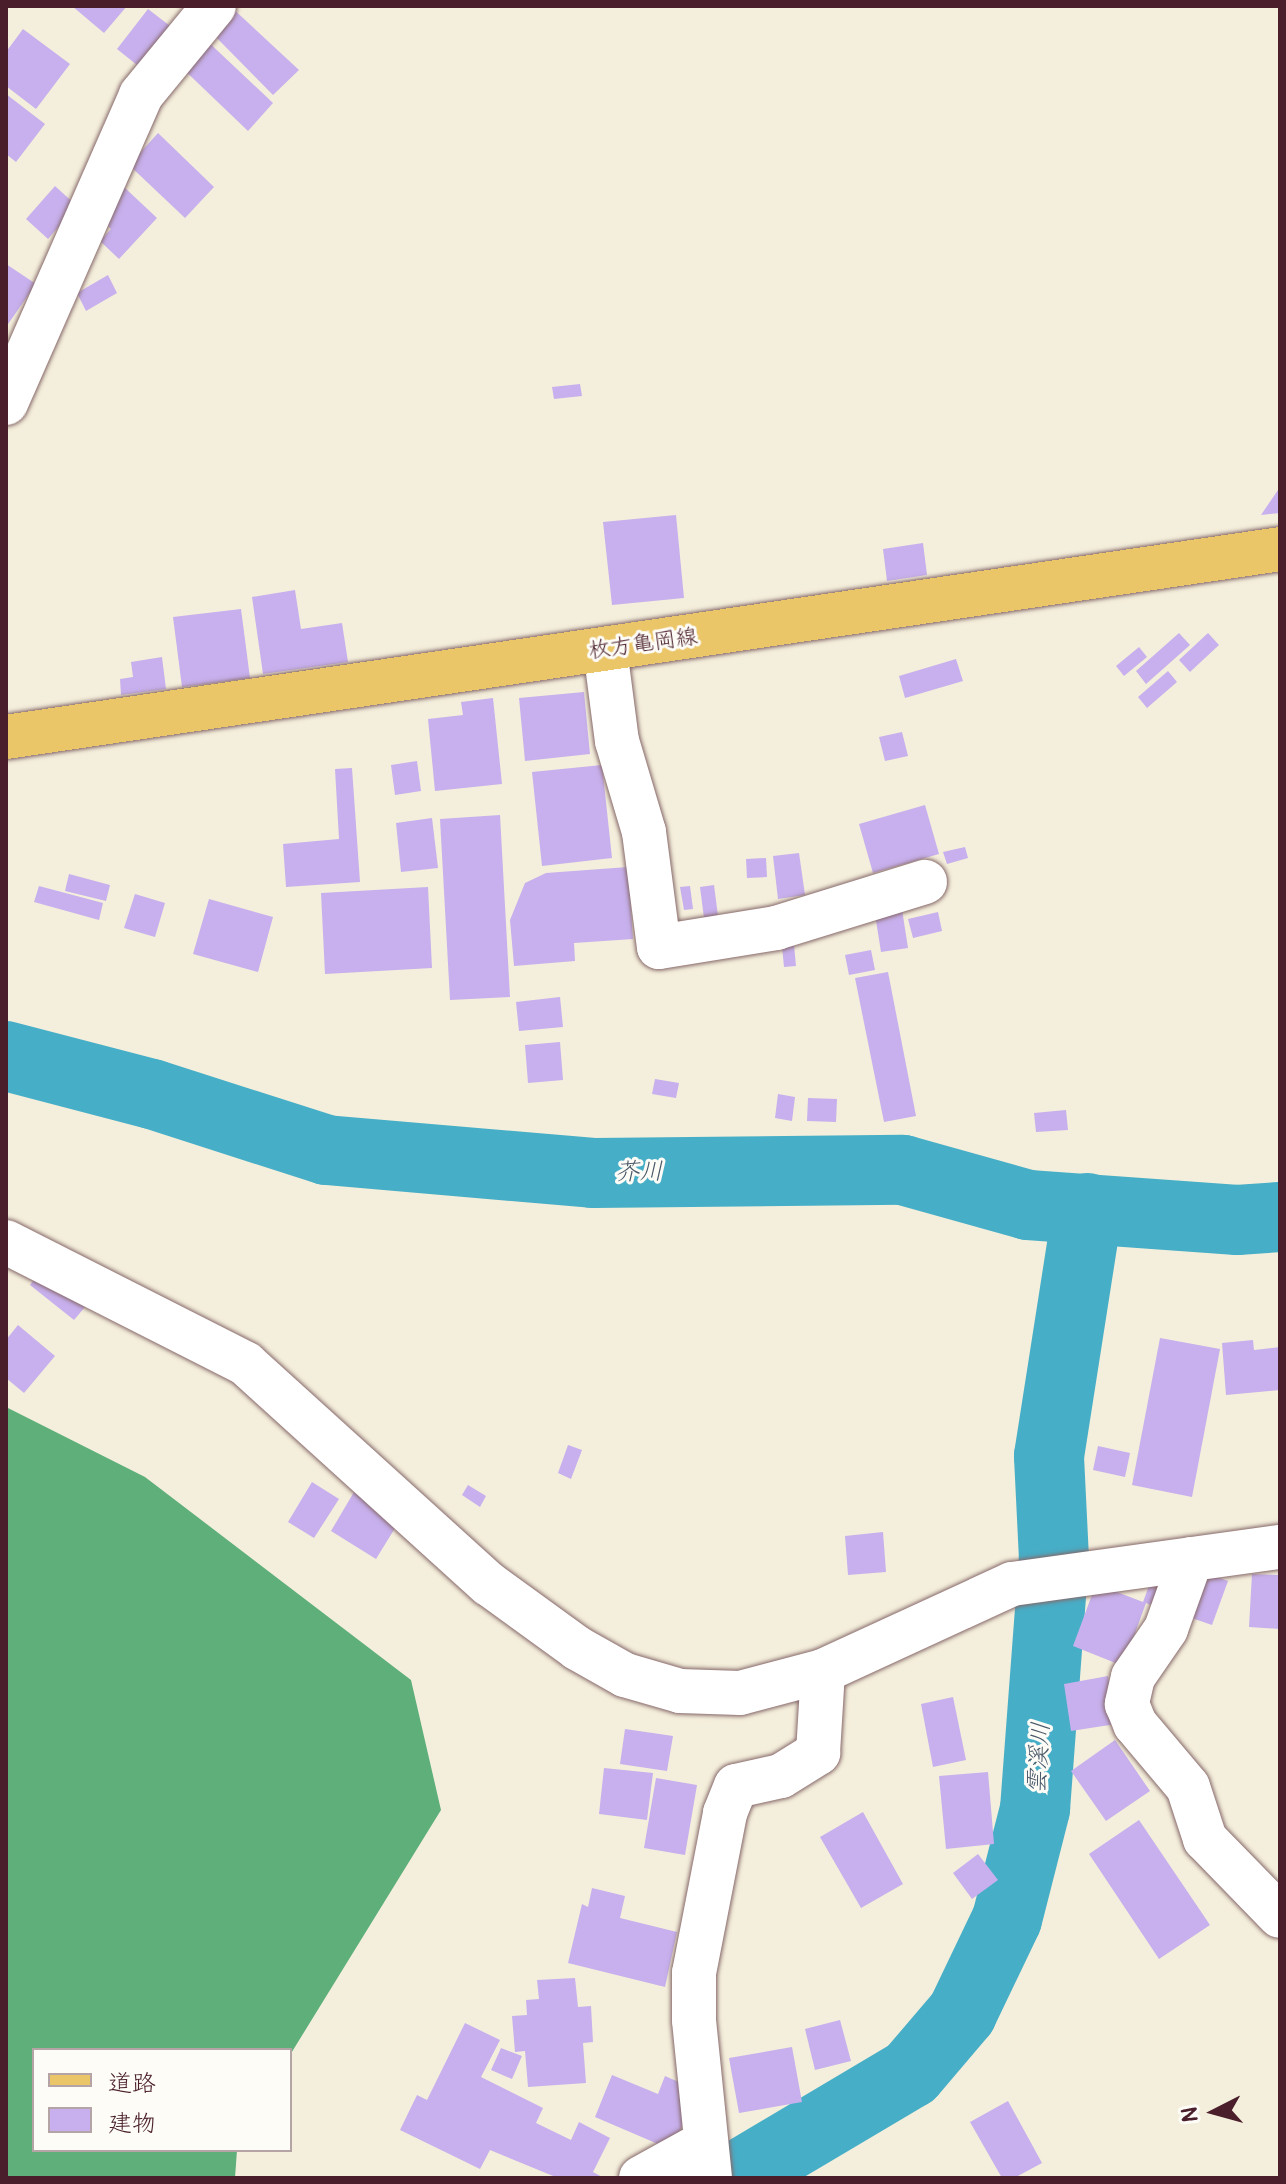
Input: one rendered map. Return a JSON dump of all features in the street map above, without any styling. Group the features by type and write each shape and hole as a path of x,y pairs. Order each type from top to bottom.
{"main road":[{"name":"枚方亀岡線","path":"6,737 1280,549"}],"street":[{"path":"6,403 141,95 214,6"},
{"path":"605,649 617,741 644,832 659,947 776,928 925,882"},
{"path":"6,1242 246,1364 489,1584 577,1648 625,1675 680,1691 740,1693 823,1671 1030,1581 1280,1547"},
{"path":"1191,1559 1166,1629 1133,1677 1127,1704 1135,1724 1188,1787 1205,1839 1280,1916"},
{"path":"641,2178 708,2158 694,1973 725,1813 736,1786 781,1776 818,1753 823,1671"}],"green space":[{"path":"6,1407 145,1477 411,1680 441,1810 292,2052 292,2048 32,2048 32,2152 237,2152 235,2178 6,2178"}],"building":[{"path":"72,6 127,6 104,33"},
{"path":"230,6 299,70 273,95 207,28"},
{"path":"148,9 174,29 142,69 117,49"},
{"path":"23,29 70,64 36,109 6,86 6,52"},
{"path":"203,37 273,103 248,131 178,64"},
{"path":"6,94 45,124 16,162 6,154"},
{"path":"158,133 214,187 185,218 129,165"},
{"path":"55,186 77,206 48,239 26,219"},
{"path":"124,187 157,218 119,259 100,241 111,229 97,215"},
{"path":"6,264 36,284 6,327"},
{"path":"108,275 117,293 86,311 77,293"},
{"path":"580,384 582,396 554,399 552,387"},
{"path":"1280,487 1280,513 1261,515"},
{"path":"676,515 684,598 612,605 603,522"},
{"path":"923,543 927,575 887,581 883,549"},
{"path":"295,590 301,629 342,623 348,662 263,674 252,597"},
{"path":"241,609 250,678 182,687 173,617"},
{"path":"1179,633 1190,645 1146,684 1136,671"},
{"path":"1208,633 1219,645 1190,672 1179,660"},
{"path":"1139,647 1147,657 1124,676 1116,666"},
{"path":"162,657 166,689 121,695 120,679 133,677 131,662"},
{"path":"956,659 963,681 905,698 899,676"},
{"path":"1168,671 1177,682 1147,708 1138,697"},
{"path":"584,692 590,754 525,761 519,698"},
{"path":"493,698 502,784 435,791 428,719 463,715 461,702"},
{"path":"902,732 908,756 885,761 879,737"},
{"path":"417,761 421,791 395,795 391,765"},
{"path":"602,765 612,858 542,866 532,772"},
{"path":"352,768 360,882 286,887 283,844 339,839 335,769"},
{"path":"925,805 939,854 873,873 859,824"},
{"path":"500,815 510,997 450,1000 440,819"},
{"path":"432,818 438,868 401,872 396,823"},
{"path":"965,847 968,858 947,864 943,852"},
{"path":"799,853 805,895 778,899 773,856"},
{"path":"766,858 767,877 747,878 746,859"},
{"path":"628,867 633,939 574,943 575,961 514,966 510,920 525,883 546,873"},
{"path":"69,874 110,885 106,901 65,891"},
{"path":"714,885 718,916 704,918 700,887"},
{"path":"39,886 103,903 99,920 34,902"},
{"path":"690,886 693,909 684,910 680,887"},
{"path":"428,887 432,968 325,974 321,893"},
{"path":"135,894 165,903 155,937 124,928"},
{"path":"209,899 273,917 258,972 193,954"},
{"path":"901,903 908,948 881,952 874,908"},
{"path":"938,912 942,931 913,938 908,919"},
{"path":"794,945 796,966 784,967 782,946"},
{"path":"871,950 875,970 849,975 845,955"},
{"path":"888,972 916,1116 884,1122 855,978"},
{"path":"560,997 563,1027 519,1031 516,1002"},
{"path":"560,1042 563,1080 528,1083 525,1045"},
{"path":"655,1079 679,1083 676,1098 652,1094"},
{"path":"778,1094 795,1097 792,1121 775,1118"},
{"path":"808,1098 837,1099 836,1122 807,1121"},
{"path":"1066,1110 1068,1130 1036,1132 1034,1113"},
{"path":"40,1272 85,1307 74,1320 30,1285"},
{"path":"18,1325 55,1356 24,1393 6,1378 6,1340"},
{"path":"1160,1338 1220,1349 1192,1497 1132,1485"},
{"path":"1253,1340 1254,1350 1280,1347 1280,1390 1226,1395 1222,1343"},
{"path":"568,1445 582,1450 571,1479 558,1473"},
{"path":"1098,1446 1130,1453 1125,1477 1093,1470"},
{"path":"312,1482 339,1499 314,1538 288,1522"},
{"path":"468,1485 486,1496 480,1507 462,1495"},
{"path":"354,1492 400,1520 376,1559 331,1531"},
{"path":"883,1532 886,1572 848,1575 845,1536"},
{"path":"1156,1567 1166,1611 1146,1603 1123,1666 1073,1646 1096,1584 1143,1602"},
{"path":"1197,1570 1228,1581 1212,1625 1180,1614"},
{"path":"1252,1574 1280,1575 1280,1629 1249,1627"},
{"path":"1108,1676 1116,1724 1071,1731 1064,1684"},
{"path":"953,1697 966,1760 933,1767 921,1704"},
{"path":"625,1729 673,1736 667,1771 620,1764"},
{"path":"1115,1740 1150,1791 1106,1821 1071,1771"},
{"path":"604,1768 653,1773 647,1820 599,1814"},
{"path":"988,1772 994,1844 946,1849 939,1776"},
{"path":"656,1778 697,1785 685,1855 644,1848"},
{"path":"863,1812 903,1884 861,1908 820,1837"},
{"path":"1139,1820 1210,1925 1159,1959 1089,1854"},
{"path":"978,1854 998,1880 972,1899 953,1873"},
{"path":"592,1888 625,1896 620,1918 677,1932 665,1987 568,1963 582,1904 588,1907"},
{"path":"575,1978 578,2007 591,2006 593,2042 583,2043 586,2083 528,2087 525,2051 515,2052 512,2016 527,2015 526,2000 539,1999 537,1980"},
{"path":"840,2020 851,2061 815,2070 805,2029"},
{"path":"465,2023 500,2040 481,2077 543,2108 536,2123 571,2140 579,2122 610,2138 593,2172 604,2178 558,2178 490,2150 480,2169 400,2130 417,2095 427,2100"},
{"path":"792,2047 802,2102 739,2113 729,2058"},
{"path":"501,2048 522,2056 512,2079 491,2070"},
{"path":"612,2075 658,2094 665,2076 697,2090 672,2150 595,2117"},
{"path":"1008,2101 1042,2163 1014,2178 1002,2178 970,2122"}],"waterway":[{"name":"芥川","path":"6,1056 152,1094 326,1150 593,1173 903,1170 1028,1205 1237,1220 1280,1217"},
{"name":"雲溪川","path":"734,2178 911,2073 962,2013 1007,1919 1035,1809 1054,1559 1049,1456 1088,1208"}]}
